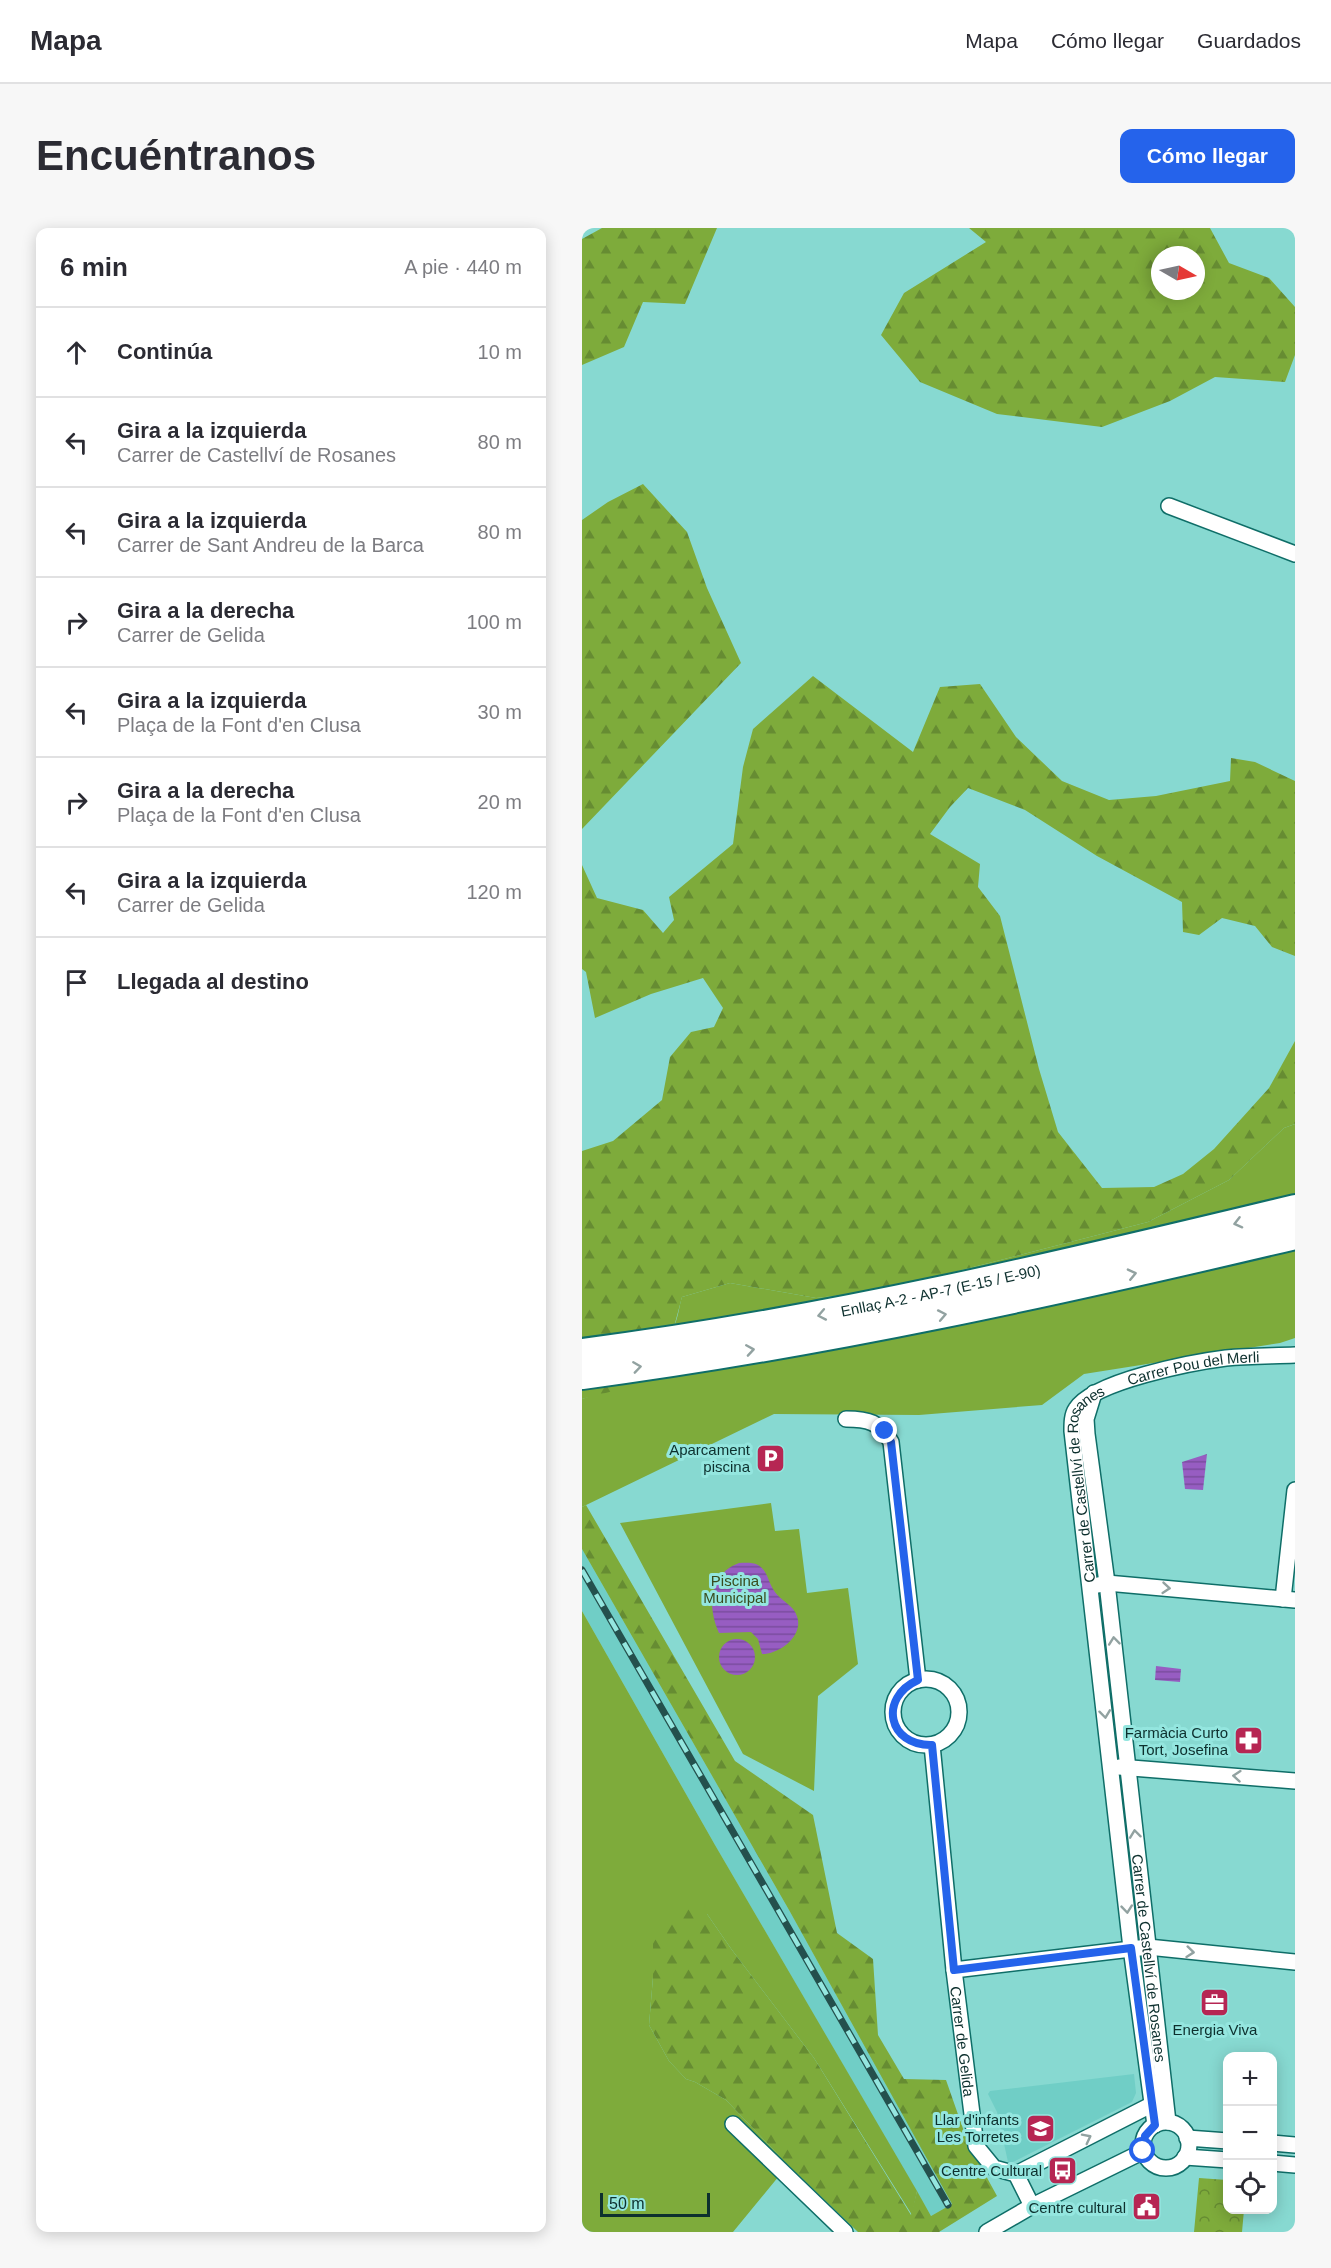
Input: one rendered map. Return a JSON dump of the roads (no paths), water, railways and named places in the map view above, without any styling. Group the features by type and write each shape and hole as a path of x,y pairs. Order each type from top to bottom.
{"highway":[{"name":"Enllaç A-2 - AP-7 (E-15 / E-90)","path":"582,1375 1295,1209"},
{"name":"Enllaç A-2 - AP-7 (E-15 / E-90)","path":"582,1353 690,1349 821,1338 1009,1301 1295,1235"}],"street":[{"path":"1169,506 1295,555"},
{"name":"Carrer Pou del Merli","path":"1094,1393 1137,1377 1200,1362 1253,1356 1295,1355"},
{"name":"Carrer de Castellví de Rosanes","path":"1094,1393 1086,1419 1107,1583 1131,1948 1151,2105 1162,2123"},
{"name":"Carrer de Castellví de Rosanes","path":"1094,1393 1076,1409 1072,1419 1072,1431 1090,1586 1148,1947 1162,2123"},
{"path":"846,1419 863,1419 876,1423 885,1431 891,1442 918,1680"},
{"path":"1090,1586 1107,1583 1289,1600 1295,1490"},
{"path":"918,1680 939,1681 955,1695 959,1705 957,1726 951,1735 942,1742 932,1745 921,1746 910,1742 901,1735 892,1714 899,1692 907,1684 918,1680"},
{"name":"Carrer de Gelida","path":"932,1745 954,1970 976,2146 994,2168 1016,2174"},
{"path":"1119,1767 1295,1781"},
{"path":"954,1970 1148,1947 1295,1962"},
{"path":"1032,2205 1016,2174 1151,2105"},
{"path":"1162,2123 1180,2127 1187,2138 1185,2157 1173,2166 1166,2168 1152,2163 1143,2151 1145,2136 1162,2123"},
{"path":"733,2124 845,2232"},
{"path":"1187,2138 1223,2141"},
{"path":"1277,2143 1295,2145"},
{"path":"987,2232 1032,2205 1143,2151"},
{"path":"1185,2157 1223,2160"},
{"path":"1277,2163 1295,2165"}],"railway":[{"path":"582,1570 948,2205"}],"place":[{"name":"Aparcament piscina","path":"771,1458"},
{"name":"Farmàcia Curto Tort, Josefina","path":"1249,1741"},
{"name":"Energia Viva","path":"1215,2002"},
{"name":"Llar d'infants Les Torretes","path":"1040,2128"},
{"name":"Centre Cultural","path":"1063,2170"},
{"name":"Centre cultural","path":"1147,2207"}],"park label":[{"name":"Piscina Municipal","path":"735,1588"}]}
